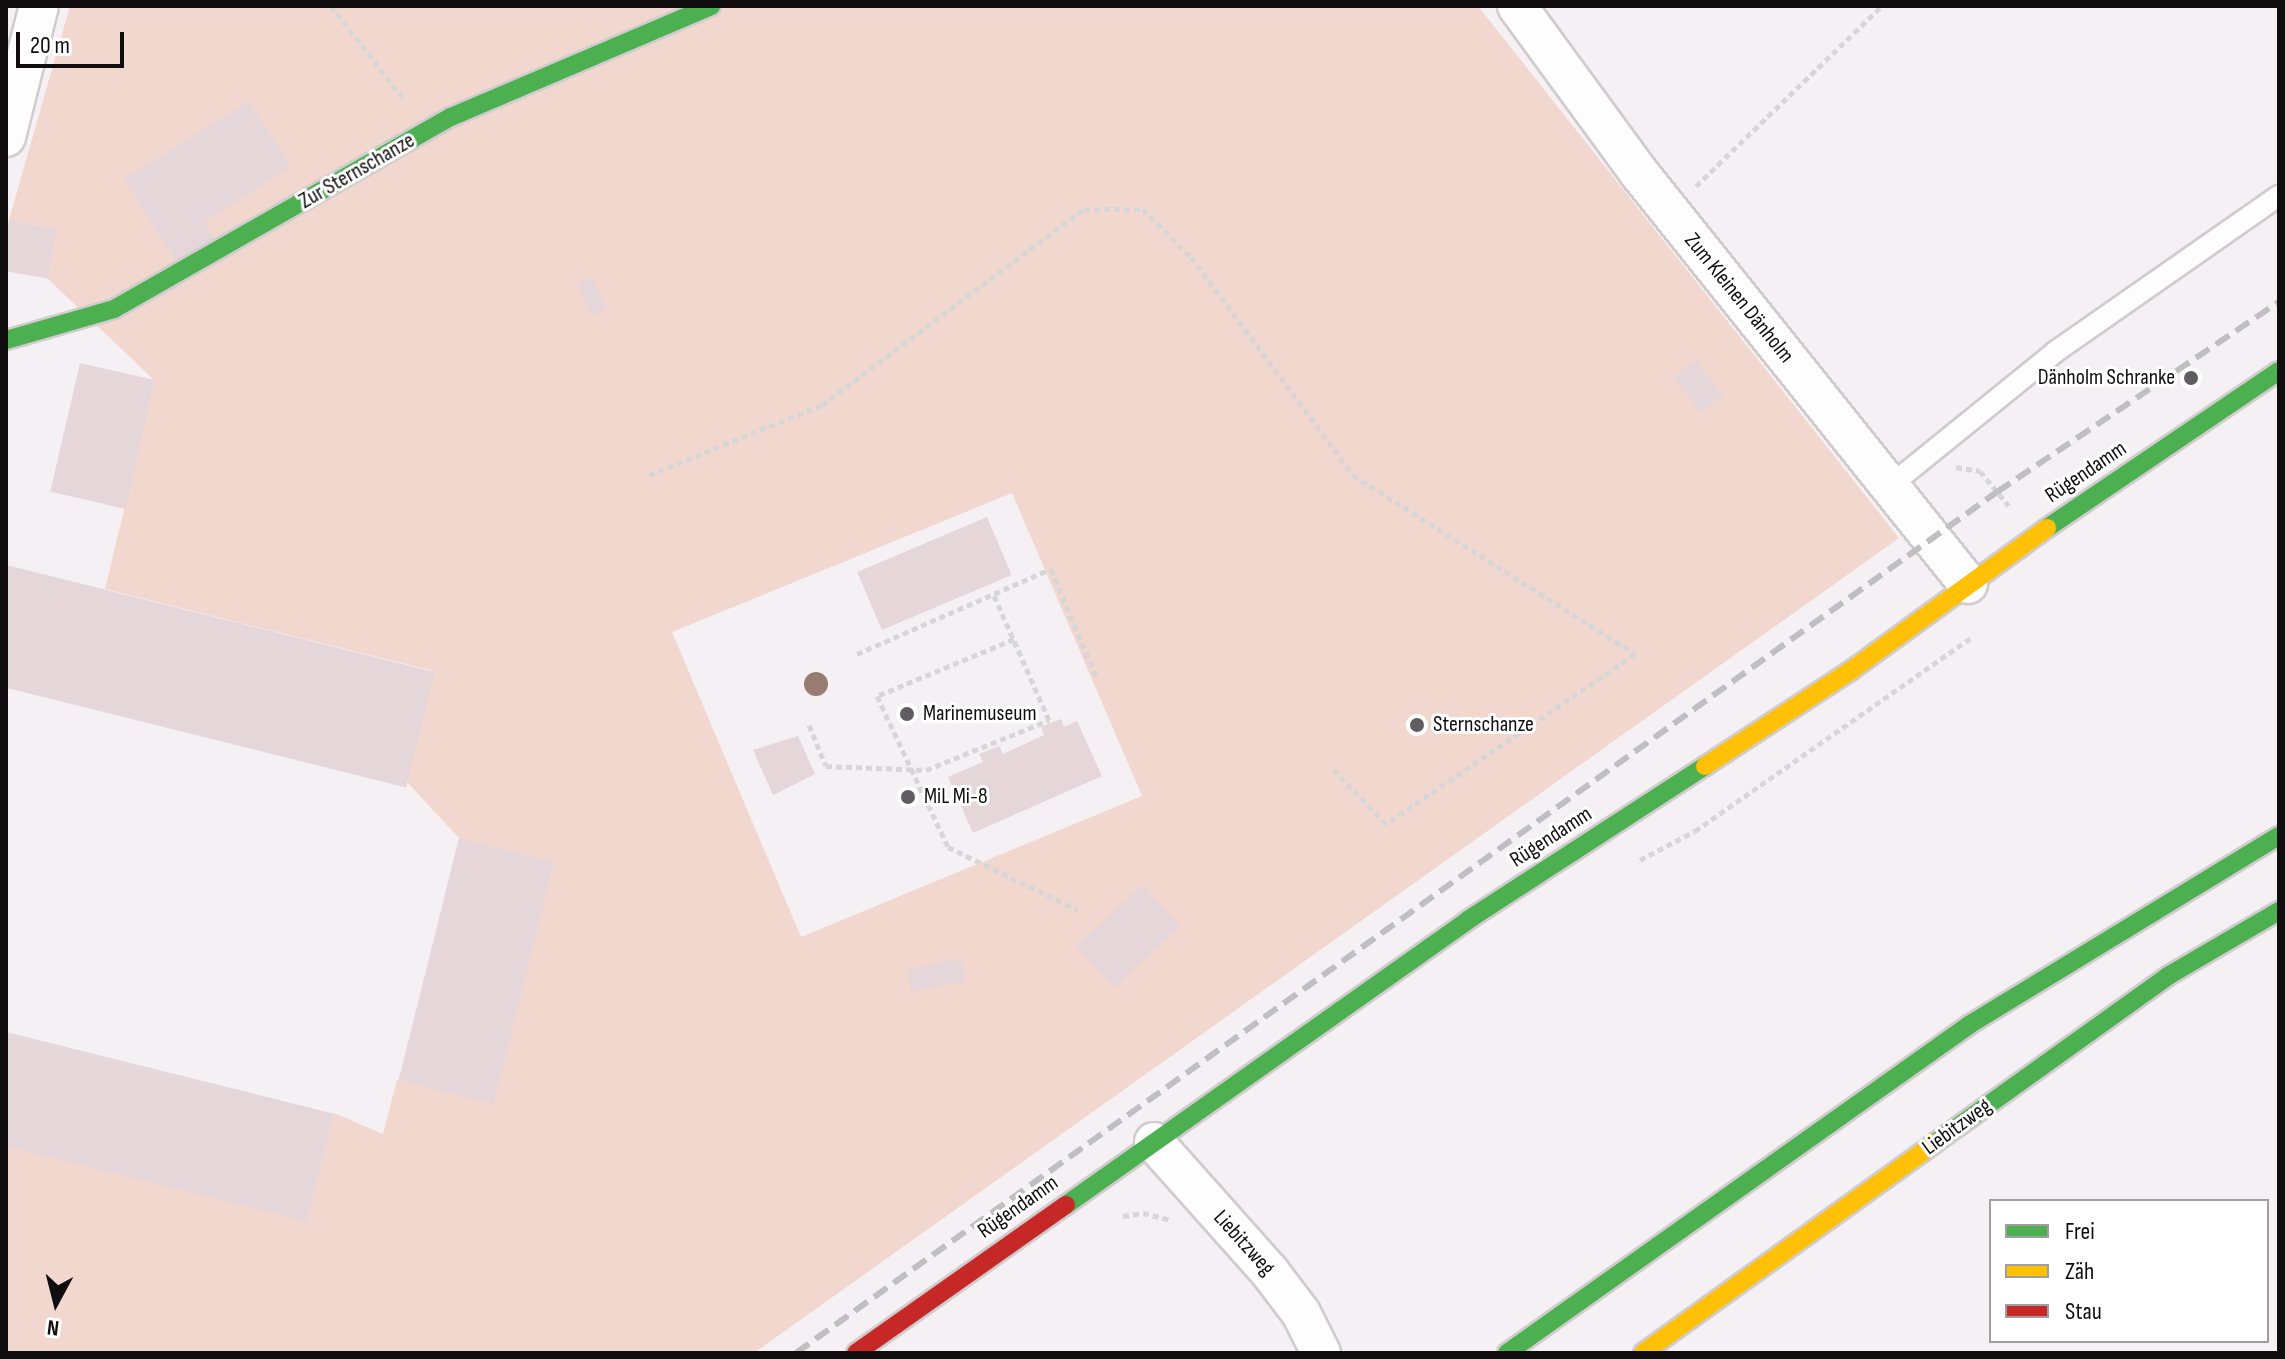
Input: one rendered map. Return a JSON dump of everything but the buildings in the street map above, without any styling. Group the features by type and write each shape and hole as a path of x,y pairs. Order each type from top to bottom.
{"main road":[{"name":"Zur Sternschanze","path":"6,340 114,309 428,131 711,6"},
{"name":"Rügendamm","path":"856,1353 1468,920 1853,669 1968,584 2279,371"},
{"path":"1507,1353 1969,1025 2279,836"},
{"name":"Liebitzweg","path":"1643,1353 2168,976 2279,911"}],"street":[{"path":"6,137 39,6"},
{"name":"Zum Kleinen Dänholm","path":"1517,6 1669,211 1904,473 1968,584"},
{"name":"Liebitzweg","path":"1154,1142 1269,1271 1301,1313 1321,1353"}],"lane":[{"path":"1904,473 2055,352 2279,196"}],"path":[{"path":"331,6 428,131"},
{"path":"1669,211 1882,6"},
{"path":"649,475 822,405 1084,209 1143,209 1191,257 1353,475 1635,654 1386,824 1334,770"},
{"path":"1904,473 1980,471 2014,510"},
{"path":"857,654 1051,569 1097,679"},
{"path":"809,725 826,766 926,770 1049,720 993,593"},
{"path":"1014,639 877,696 948,847 1078,910"},
{"path":"1630,865 1695,831 1906,686"}],"shaded area":[{"path":"70,6 1478,6 1899,538 754,1353 6,1353 6,1143 308,1217 334,1113 383,1134 397,1080 492,1103 554,862 459,838 407,782 434,671 105,589 155,381 47,278 55,228 9,220","holes":["1012,493 1142,796 801,937 672,632"]}],"railway":[{"path":"796,1353 1997,492 2279,302"}],"traffic: fast":[{"path":"6,340 114,309 451,117 711,6"},
{"path":"2047,528 2279,371"},
{"path":"1066,1205 1468,920 1705,766"},
{"path":"1507,1353 1969,1025 2279,836"},
{"path":"1935,1143 2168,976 2279,911"}],"traffic: slow":[{"path":"1705,766 1853,669 2047,528"},
{"path":"1643,1353 1935,1143"}],"traffic: jam":[{"path":"856,1353 1066,1205"}],"place":[{"name":"Dänholm Schranke","path":"2191,378"},
{"name":"Marinemuseum","path":"907,714"},
{"name":"Sternschanze","path":"1417,725"},
{"name":"MiL Mi-8","path":"908,797"}]}
